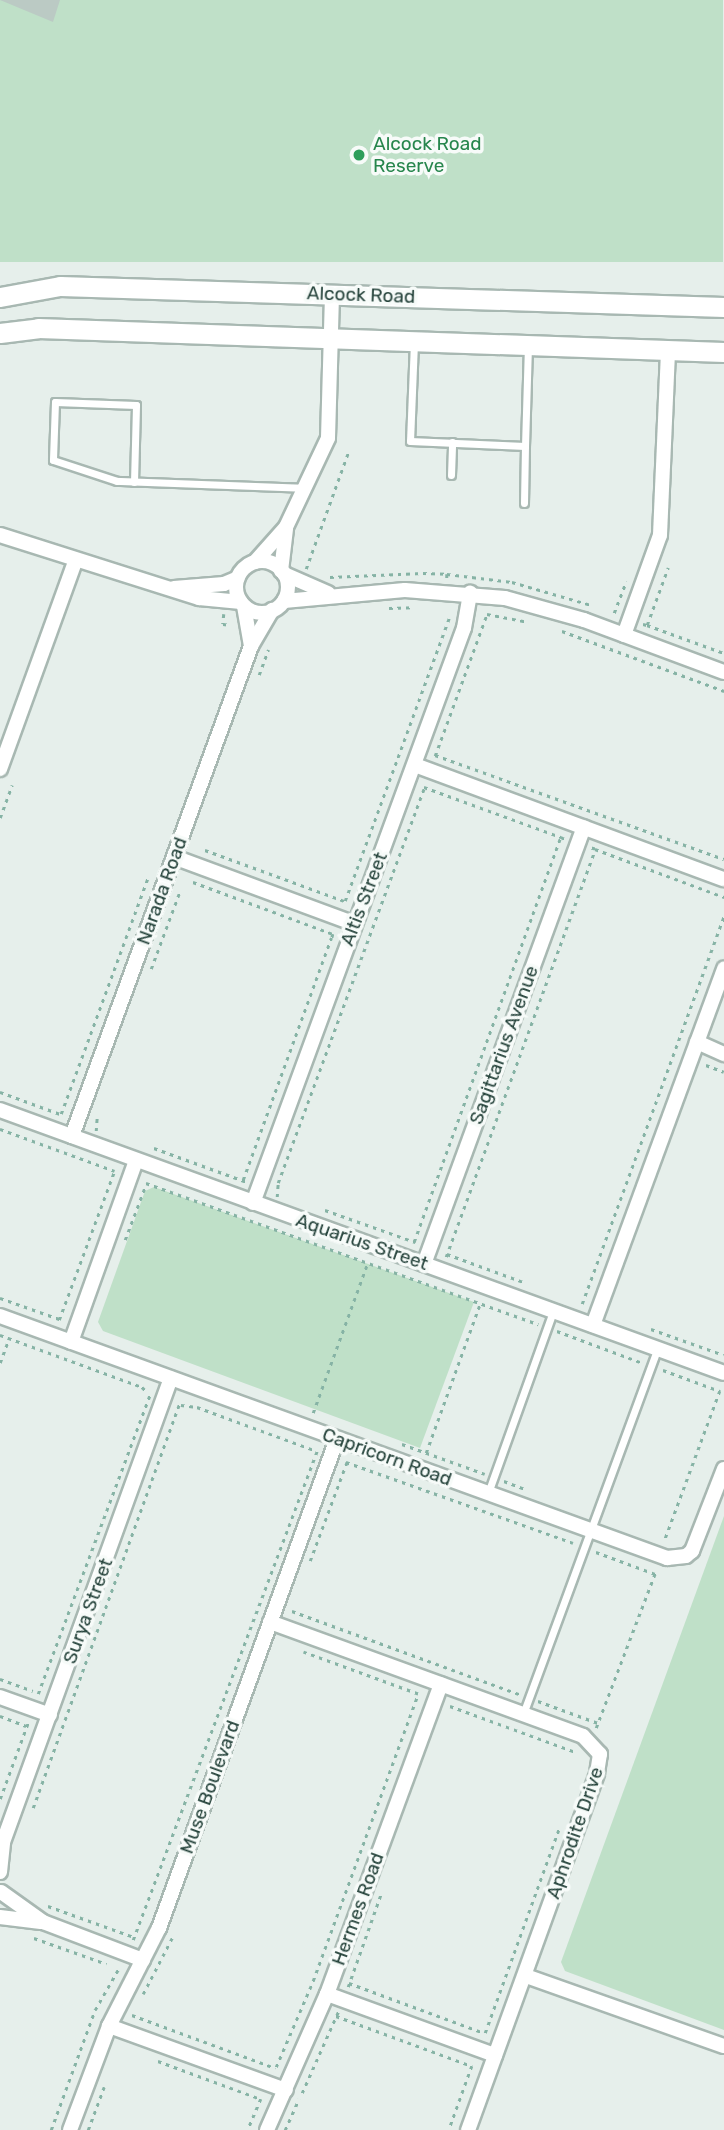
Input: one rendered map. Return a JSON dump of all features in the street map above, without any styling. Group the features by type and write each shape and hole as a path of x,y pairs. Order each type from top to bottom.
{"street":[{"name":"Alcock Road","path":"0,297 60,286 724,307"},
{"path":"173,589 224,584 238,578 286,527 328,438 332,294"},
{"path":"0,332 38,328 724,352"},
{"path":"624,635 660,535 668,350"},
{"path":"278,606 287,590 283,572 286,527"},
{"path":"0,535 75,562 199,598 243,604 258,612 329,593 405,590 470,593 544,607 724,672"},
{"path":"0,769 75,562"},
{"path":"255,562 268,562 304,583 329,593"},
{"path":"238,578 243,604"},
{"name":"Altis Street","path":"253,1203 464,628 470,593"},
{"name":"Narada Road","path":"243,604 251,646"},
{"name":"Narada Road","path":"72,1136 251,646 278,606"},
{"path":"415,765 724,878"},
{"name":"Sagittarius Avenue","path":"424,1264 584,827"},
{"path":"174,857 355,924"},
{"path":"593,1325 724,968"},
{"path":"697,1042 724,1054"},
{"name":"Aquarius Street","path":"0,1111 724,1373"},
{"path":"71,1342 136,1160"},
{"name":"Capricorn Road","path":"0,1316 661,1556"},
{"name":"Surya Street","path":"0,1872 1,1844 172,1379"},
{"name":"Muse Boulevard","path":"70,2130 109,2026 144,1960 337,1439"},
{"path":"661,1556 686,1556 692,1550 724,1469"},
{"name":"Aphrodite Drive","path":"270,1622 591,1741 601,1762 526,1976 468,2130"},
{"name":"Hermes Road","path":"267,2130 327,1994 441,1684"},
{"path":"0,1697 50,1715"},
{"path":"0,1891 0,1908"},
{"path":"0,1891 43,1922"},
{"path":"0,1917 43,1922 144,1960"},
{"path":"526,1976 724,2046"},
{"path":"327,1994 495,2055"},
{"path":"109,2026 286,2090"}],"lane":[{"path":"414,341 410,441 525,446"},
{"path":"524,503 528,345"},
{"path":"134,482 136,405 55,402 53,460 117,481 134,482 306,488"},
{"path":"451,475 452,442"},
{"path":"488,1493 553,1311"},
{"path":"523,1714 657,1349"}],"path":[{"path":"304,583 349,450"},
{"path":"614,613 628,576"},
{"path":"377,609 425,607"},
{"path":"267,1226 364,949 487,614 540,625"},
{"path":"646,625 724,653"},
{"path":"551,628 724,691"},
{"path":"259,675 272,640"},
{"path":"435,755 724,859"},
{"path":"0,818 12,785"},
{"path":"424,787 561,837"},
{"path":"595,849 724,897"},
{"path":"61,1114 148,877"},
{"path":"193,882 333,934 243,1180"},
{"path":"148,976 180,891"},
{"path":"582,1304 724,915"},
{"path":"331,938 364,949"},
{"path":"706,1065 724,1072"},
{"path":"0,1092 97,1128"},
{"path":"85,1160 97,1128 101,1106"},
{"path":"0,1129 720,1391 655,1574 586,1755 450,1706"},
{"path":"149,1146 278,1194"},
{"path":"59,1320 114,1171"},
{"path":"123,1245 146,1183"},
{"path":"315,1207 533,1286"},
{"path":"313,1413 368,1262"},
{"path":"570,1300 597,1310"},
{"path":"426,1452 481,1303"},
{"path":"638,1324 724,1355"},
{"path":"0,1335 142,1387 148,1393"},
{"path":"0,1363 9,1338"},
{"path":"181,1405 197,1407 655,1574"},
{"path":"393,1441 531,1491"},
{"path":"306,1574 353,1445"},
{"path":"51,2130 95,2010 134,1938 314,1450"},
{"path":"653,1536 665,1540"},
{"path":"286,1628 296,1598"},
{"path":"292,1611 598,1723"},
{"path":"276,2067 304,2003 418,1694 292,1648"},
{"path":"0,1679 39,1693"},
{"path":"485,2033 561,1825"},
{"path":"39,1903 134,1938"},
{"path":"27,1935 152,1982"},
{"path":"125,2032 173,1935"},
{"path":"304,2003 472,2066 449,2130"},
{"path":"157,2061 261,2099 248,2130"},
{"path":"88,2130 106,2082"}],"green space":[{"name":"Alcock Road Reserve","path":"0,0 723,0 723,262 0,262"},
{"path":"154,1187 474,1302 420,1448 103,1331 98,1322 145,1191"},
{"path":"724,1516 724,2030 565,1971 561,1962"}],"building":[{"path":"0,0 60,0 53,22"}],"place":[{"name":"Alcock Road Reserve","path":"359,155"}]}
